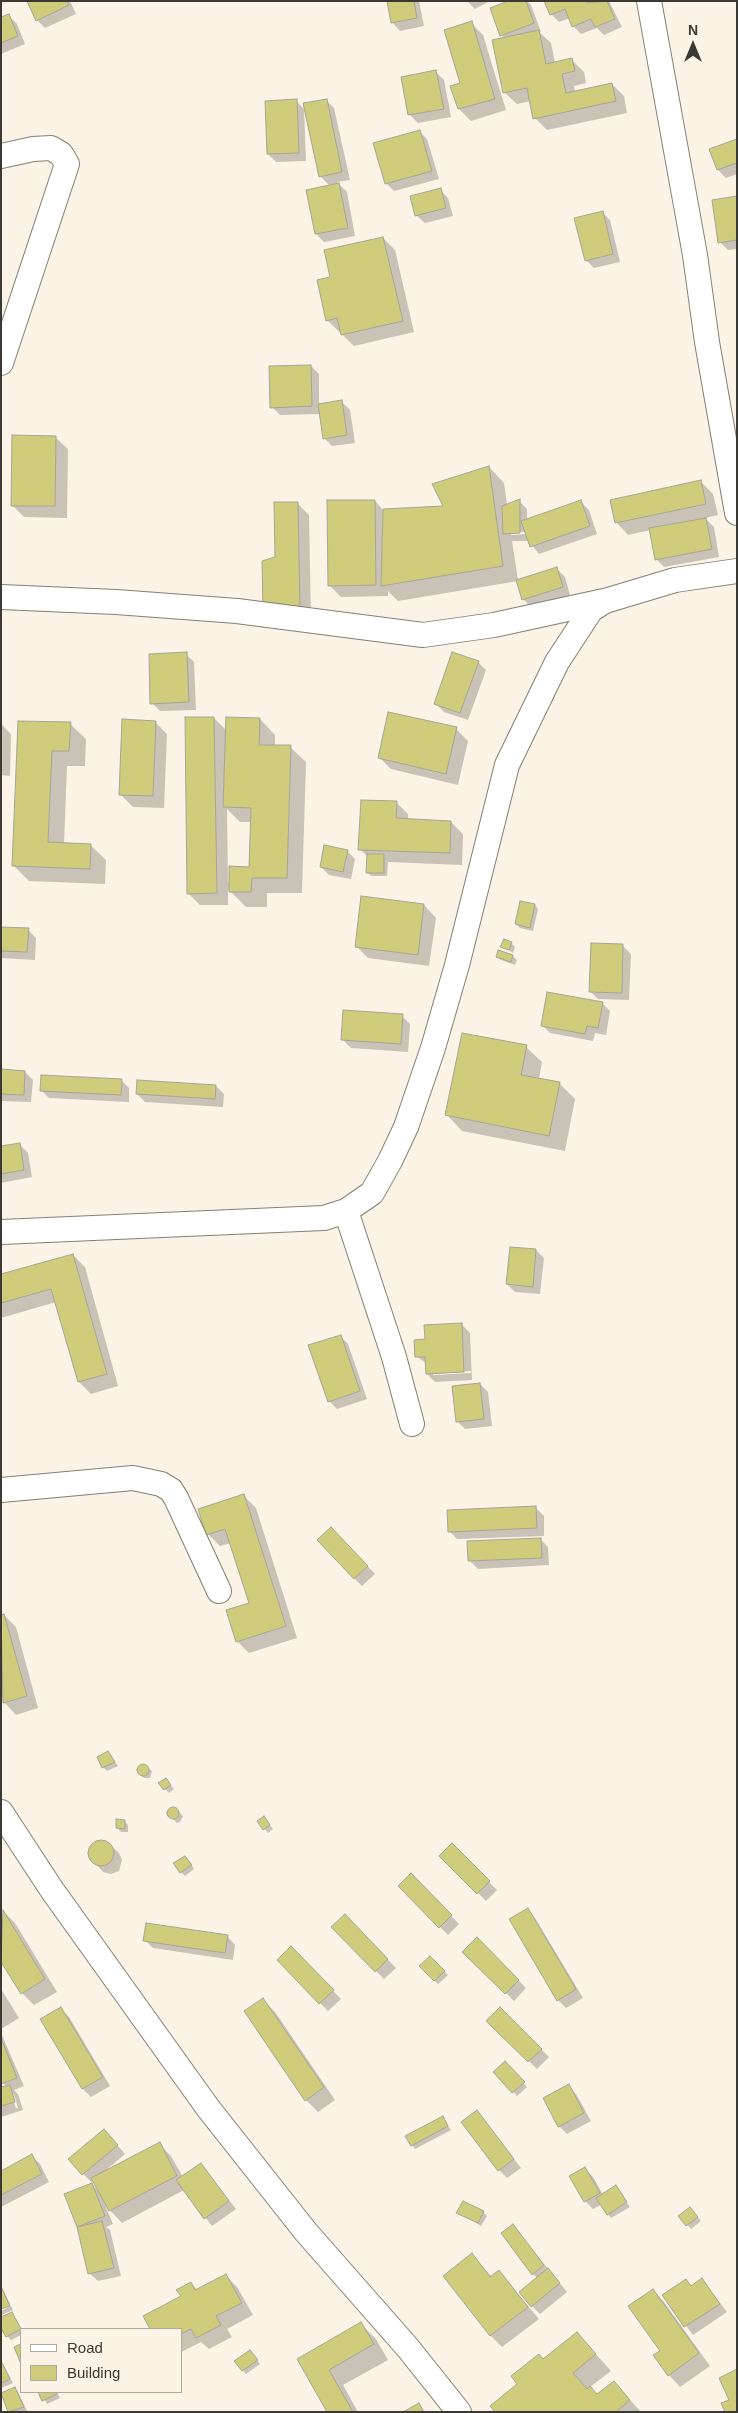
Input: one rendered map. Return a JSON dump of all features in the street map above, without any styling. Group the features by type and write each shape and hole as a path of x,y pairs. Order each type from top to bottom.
{"street":[{"path":"649,1 694,246 707,342 737,513"},
{"path":"1,156 34,149 50,148 61,154 67,164 1,363"},
{"path":"1,598 116,602 237,611 423,635 494,625 605,601 675,580 737,571"},
{"path":"1,1232 324,1218 346,1211 372,1193 406,1127 433,1048 457,965 507,765 557,662 590,610 605,601"},
{"path":"346,1211 394,1357 412,1424"},
{"path":"1,1490 133,1478 161,1484 171,1490 176,1498 219,1590"},
{"path":"1,1812 52,1890 208,2108 306,2232 408,2348 459,2412"}],"building":[{"path":"27,1 67,1 69,5 36,21"},
{"path":"387,1 414,1 417,18 391,23"},
{"path":"508,1 526,1 534,23 500,36 490,8"},
{"path":"544,1 586,1 587,3 607,1 615,19 595,27 591,19 572,27 565,9 550,15"},
{"path":"9,14 18,36 1,43 1,17"},
{"path":"472,21 495,99 458,109 450,86 460,83 444,30"},
{"path":"539,30 546,64 572,58 575,71 562,74 566,93 612,83 616,101 533,119 527,88 503,93 492,40"},
{"path":"436,70 444,109 408,115 401,77"},
{"path":"297,99 299,153 267,154 265,101"},
{"path":"327,99 342,172 319,177 303,103"},
{"path":"420,130 432,171 385,184 373,143"},
{"path":"737,139 737,163 717,170 709,149"},
{"path":"339,183 348,228 315,234 306,190"},
{"path":"441,188 446,208 415,216 410,196"},
{"path":"737,196 737,240 718,243 712,200"},
{"path":"603,211 613,254 585,261 574,218"},
{"path":"383,237 403,321 341,335 337,318 326,321 317,280 330,277 324,250"},
{"path":"311,365 312,406 270,408 269,366"},
{"path":"342,400 347,435 323,439 318,404"},
{"path":"12,435 56,436 55,506 11,506"},
{"path":"489,466 503,566 381,586 383,509 443,506 432,484"},
{"path":"701,480 706,504 615,523 610,500"},
{"path":"520,499 520,533 503,534 502,506"},
{"path":"327,500 375,500 376,585 328,586"},
{"path":"581,500 590,526 530,547 521,521"},
{"path":"274,502 298,502 300,609 263,609 262,561 275,557"},
{"path":"706,518 712,549 655,560 649,528"},
{"path":"557,567 563,587 522,600 516,580"},
{"path":"187,652 189,702 150,704 149,654"},
{"path":"452,652 479,661 460,713 434,704"},
{"path":"388,712 457,727 446,774 378,758"},
{"path":"185,717 214,717 217,893 187,894"},
{"path":"226,717 260,718 259,745 291,745 287,878 252,878 251,892 229,892 229,866 249,867 251,808 223,807"},
{"path":"122,719 156,721 153,796 119,795"},
{"path":"18,721 71,722 69,751 52,751 48,842 91,844 90,869 12,866"},
{"path":"361,800 397,801 396,818 451,821 450,853 358,850"},
{"path":"324,845 348,850 343,872 320,867"},
{"path":"367,854 384,854 384,873 366,873"},
{"path":"361,896 424,904 418,955 355,947"},
{"path":"520,901 535,904 530,928 515,924"},
{"path":"1,927 29,928 27,952 1,951"},
{"path":"504,939 512,942 509,950 500,947"},
{"path":"591,943 623,944 622,993 589,992"},
{"path":"498,950 513,955 511,962 496,957"},
{"path":"547,992 603,1002 598,1028 587,1026 585,1034 541,1026"},
{"path":"343,1010 403,1014 401,1044 341,1040"},
{"path":"462,1033 527,1045 521,1075 560,1082 549,1136 445,1115"},
{"path":"1,1069 25,1071 24,1095 1,1094"},
{"path":"41,1075 122,1079 121,1095 40,1091"},
{"path":"137,1080 216,1085 215,1099 136,1094"},
{"path":"20,1143 24,1170 1,1174 1,1146"},
{"path":"510,1247 536,1249 533,1287 506,1284"},
{"path":"73,1254 107,1374 78,1382 51,1289 1,1303 1,1274"},
{"path":"462,1323 464,1372 426,1374 425,1357 415,1357 414,1340 425,1339 424,1325"},
{"path":"341,1335 360,1391 328,1402 308,1345"},
{"path":"480,1383 484,1419 456,1422 452,1386"},
{"path":"244,1494 286,1626 236,1642 226,1610 249,1603 225,1529 206,1535 198,1509"},
{"path":"536,1506 537,1528 448,1532 447,1510"},
{"path":"331,1527 368,1566 354,1579 317,1540"},
{"path":"541,1538 542,1558 468,1561 467,1541"},
{"path":"4,1614 27,1696 3,1703 1,1615"},
{"path":"108,1751 115,1762 102,1768 97,1757"},
{"path":"145,1764 148,1765 148,1775 141,1776 138,1775 137,1768 138,1765"},
{"path":"166,1778 171,1785 164,1790 158,1783"},
{"path":"171,1807 175,1807 179,1813 175,1819 171,1819 167,1815 167,1811"},
{"path":"264,1816 270,1825 263,1830 257,1821"},
{"path":"116,1819 125,1820 125,1829 116,1828"},
{"path":"101,1840 110,1844 114,1853 110,1862 101,1866 92,1862 88,1853 92,1844"},
{"path":"452,1843 490,1881 477,1894 439,1856"},
{"path":"185,1856 192,1865 180,1873 173,1863"},
{"path":"411,1873 452,1915 439,1928 398,1886"},
{"path":"528,1908 576,1989 557,2001 509,1919"},
{"path":"3,1910 45,1979 21,1994 1,1962"},
{"path":"345,1914 388,1959 375,1972 331,1927"},
{"path":"146,1923 228,1935 225,1953 143,1941"},
{"path":"477,1937 519,1980 505,1994 462,1952"},
{"path":"291,1946 334,1990 319,2004 277,1960"},
{"path":"430,1956 445,1971 434,1981 419,1966"},
{"path":"263,1998 324,2087 305,2101 244,2011"},
{"path":"61,2007 103,2077 82,2089 40,2019"},
{"path":"500,2007 542,2049 528,2062 486,2021"},
{"path":"1,2038 17,2078 1,2084"},
{"path":"505,2061 525,2082 512,2093 493,2072"},
{"path":"569,2084 584,2113 558,2127 543,2098"},
{"path":"10,2085 15,2102 1,2106 1,2087"},
{"path":"477,2110 514,2159 498,2171 461,2122"},
{"path":"443,2116 448,2126 411,2146 405,2136"},
{"path":"104,2129 118,2145 82,2175 68,2159"},
{"path":"160,2142 177,2176 109,2211 91,2178"},
{"path":"32,2154 42,2174 1,2195 1,2171"},
{"path":"201,2163 229,2201 204,2219 176,2180"},
{"path":"585,2167 600,2193 584,2202 569,2176"},
{"path":"92,2183 105,2216 77,2227 64,2194"},
{"path":"616,2185 627,2202 607,2215 596,2198"},
{"path":"463,2201 484,2211 478,2223 456,2213"},
{"path":"690,2207 698,2217 686,2226 678,2216"},
{"path":"102,2221 114,2268 88,2274 77,2227"},
{"path":"513,2224 544,2265 532,2275 501,2233"},
{"path":"472,2253 490,2277 499,2270 528,2307 490,2336 443,2276"},
{"path":"548,2268 560,2283 531,2307 519,2292"},
{"path":"226,2274 242,2303 216,2316 221,2325 196,2338 191,2329 182,2334 182,2328 149,2328 143,2316 181,2296 176,2290 191,2282 195,2290"},
{"path":"702,2278 720,2304 684,2327 662,2295 686,2279 691,2286"},
{"path":"1,2287 10,2306 1,2309"},
{"path":"653,2289 699,2353 668,2376 653,2355 660,2351 628,2306"},
{"path":"12,2312 20,2330 6,2337 1,2328 1,2317"},
{"path":"361,2322 374,2344 329,2370 353,2412 327,2412 297,2359"},
{"path":"577,2332 596,2354 573,2373 587,2389 590,2386 597,2394 614,2381 630,2400 616,2412 495,2412 490,2406 517,2384 511,2376 539,2354 543,2359"},
{"path":"20,2344 20,2362 14,2347"},
{"path":"250,2350 258,2360 242,2371 234,2361"},
{"path":"1,2361 10,2379 1,2383"},
{"path":"737,2369 737,2412 725,2412 721,2403 729,2400 719,2378"},
{"path":"15,2387 24,2407 8,2412 1,2393"},
{"path":"38,2393 56,2393 57,2394 42,2401"},
{"path":"419,2403 424,2412 403,2412"}]}
